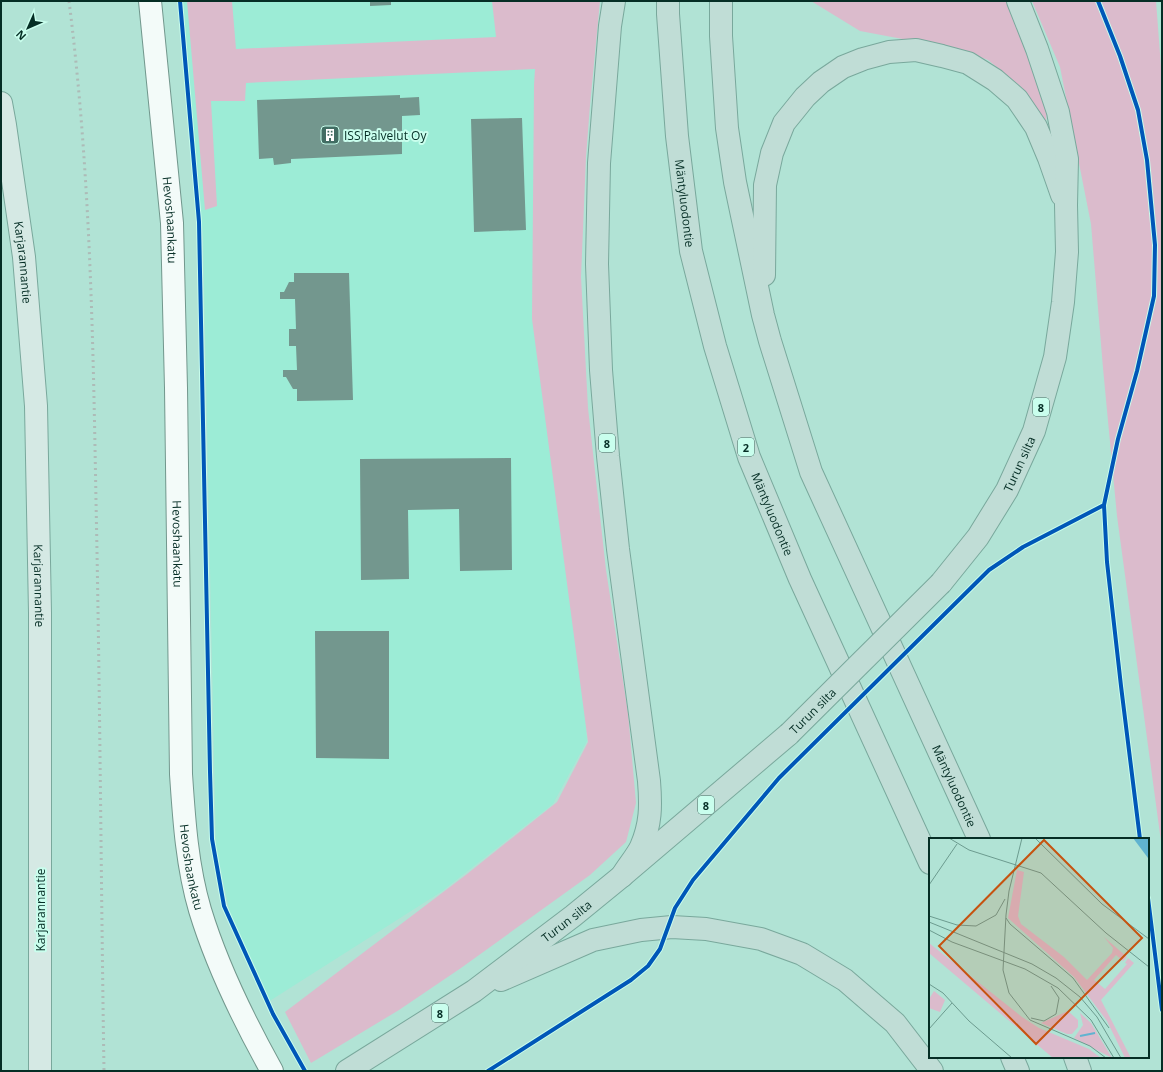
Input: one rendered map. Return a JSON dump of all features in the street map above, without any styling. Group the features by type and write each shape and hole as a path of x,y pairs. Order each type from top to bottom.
{"highway":[{"name":"8","path":"614,1 610,26 599,163 597,264 601,370 617,541 651,803 649,822 640,848 622,876"},
{"name":"Mäntyluodontie","path":"668,1 677,136 691,251 715,346 749,457 797,572 929,861"},
{"name":"Mäntyluodontie","path":"721,1 721,36 727,128 735,182 763,315 770,341 811,472 979,838"},
{"name":"8","path":"1018,1 1037,49 1058,112 1068,159 1066,205"},
{"path":"763,315 765,185 772,154 784,123 805,97 821,82 843,67 863,58 888,52 916,50 968,63 995,80 1017,99 1036,127 1066,205"},
{"name":"Turun silta","path":"347,1071 405,1036 474,991 573,916 622,876 789,734 941,583 978,537 1007,490 1034,431 1055,357 1063,302 1067,252 1066,205"},
{"path":"474,991 593,940 641,930 672,927 706,929 761,939 802,954 845,980 896,1023 932,1071"},
{"path":"1012,1058 1018,1071"},
{"path":"1075,1058 1080,1071"}],"main road":[{"name":"Karjarannantie","path":"1,103 24,257 36,406 40,613 40,1071"}],"street":[{"name":"Hevoshaankatu","path":"150,1 172,223 181,774 185,828 191,869 200,909 213,947 230,989 272,1071"}],"shaded area":[{"path":"183,1 565,1 582,673 587,741 553,804 441,892 268,1002 230,914 216,848 203,238"},
{"path":"187,1 232,1 236,49 496,37 492,1 600,1 586,157 581,277 588,408 606,570 628,713 636,803 626,842 590,875 461,968 399,1010 311,1063 285,1012 467,874 557,802 588,742 532,319 535,69 246,83 245,101 211,101 217,206 205,210"},
{"path":"811,1 1006,1 1032,61 1047,107 1046,123 1020,86 988,60 961,50 860,31"},
{"path":"1032,1 1156,1 1162,80 1162,849 1117,516 1091,224 1060,67"}],"building":[{"path":"370,1 391,1 391,5 370,6"},
{"name":"ISS Palvelut Oy","path":"400,95 400,98 419,97 420,115 402,116 402,154 291,159 291,163 274,165 273,158 259,159 257,100"},
{"path":"522,118 526,230 474,232 471,119"},
{"path":"294,273 349,273 353,400 297,401 297,389 293,389 286,377 283,377 283,370 297,370 296,346 289,346 289,329 296,329 295,299 280,299 280,292 284,292 289,282 294,282"},
{"path":"511,458 512,570 460,571 459,509 408,510 409,579 361,580 360,459"},
{"path":"315,631 389,631 389,759 316,758"}],"railway":[{"path":"69,1 82,126 92,313 104,1071"}],"cycle path":[{"path":"180,1 199,222 212,839 224,906 273,1014 305,1071"},
{"path":"1098,1 1120,56 1138,110 1147,160 1155,245 1154,296 1137,371 1118,439 1104,505 1107,562 1140,838"},
{"path":"488,1071 631,980 648,966 660,949 675,908 693,880 779,778 989,570 1023,547 1104,505"},
{"path":"1149,906 1162,1010"}],"place":[{"name":"ISS Palvelut Oy","path":"330,135"}]}
